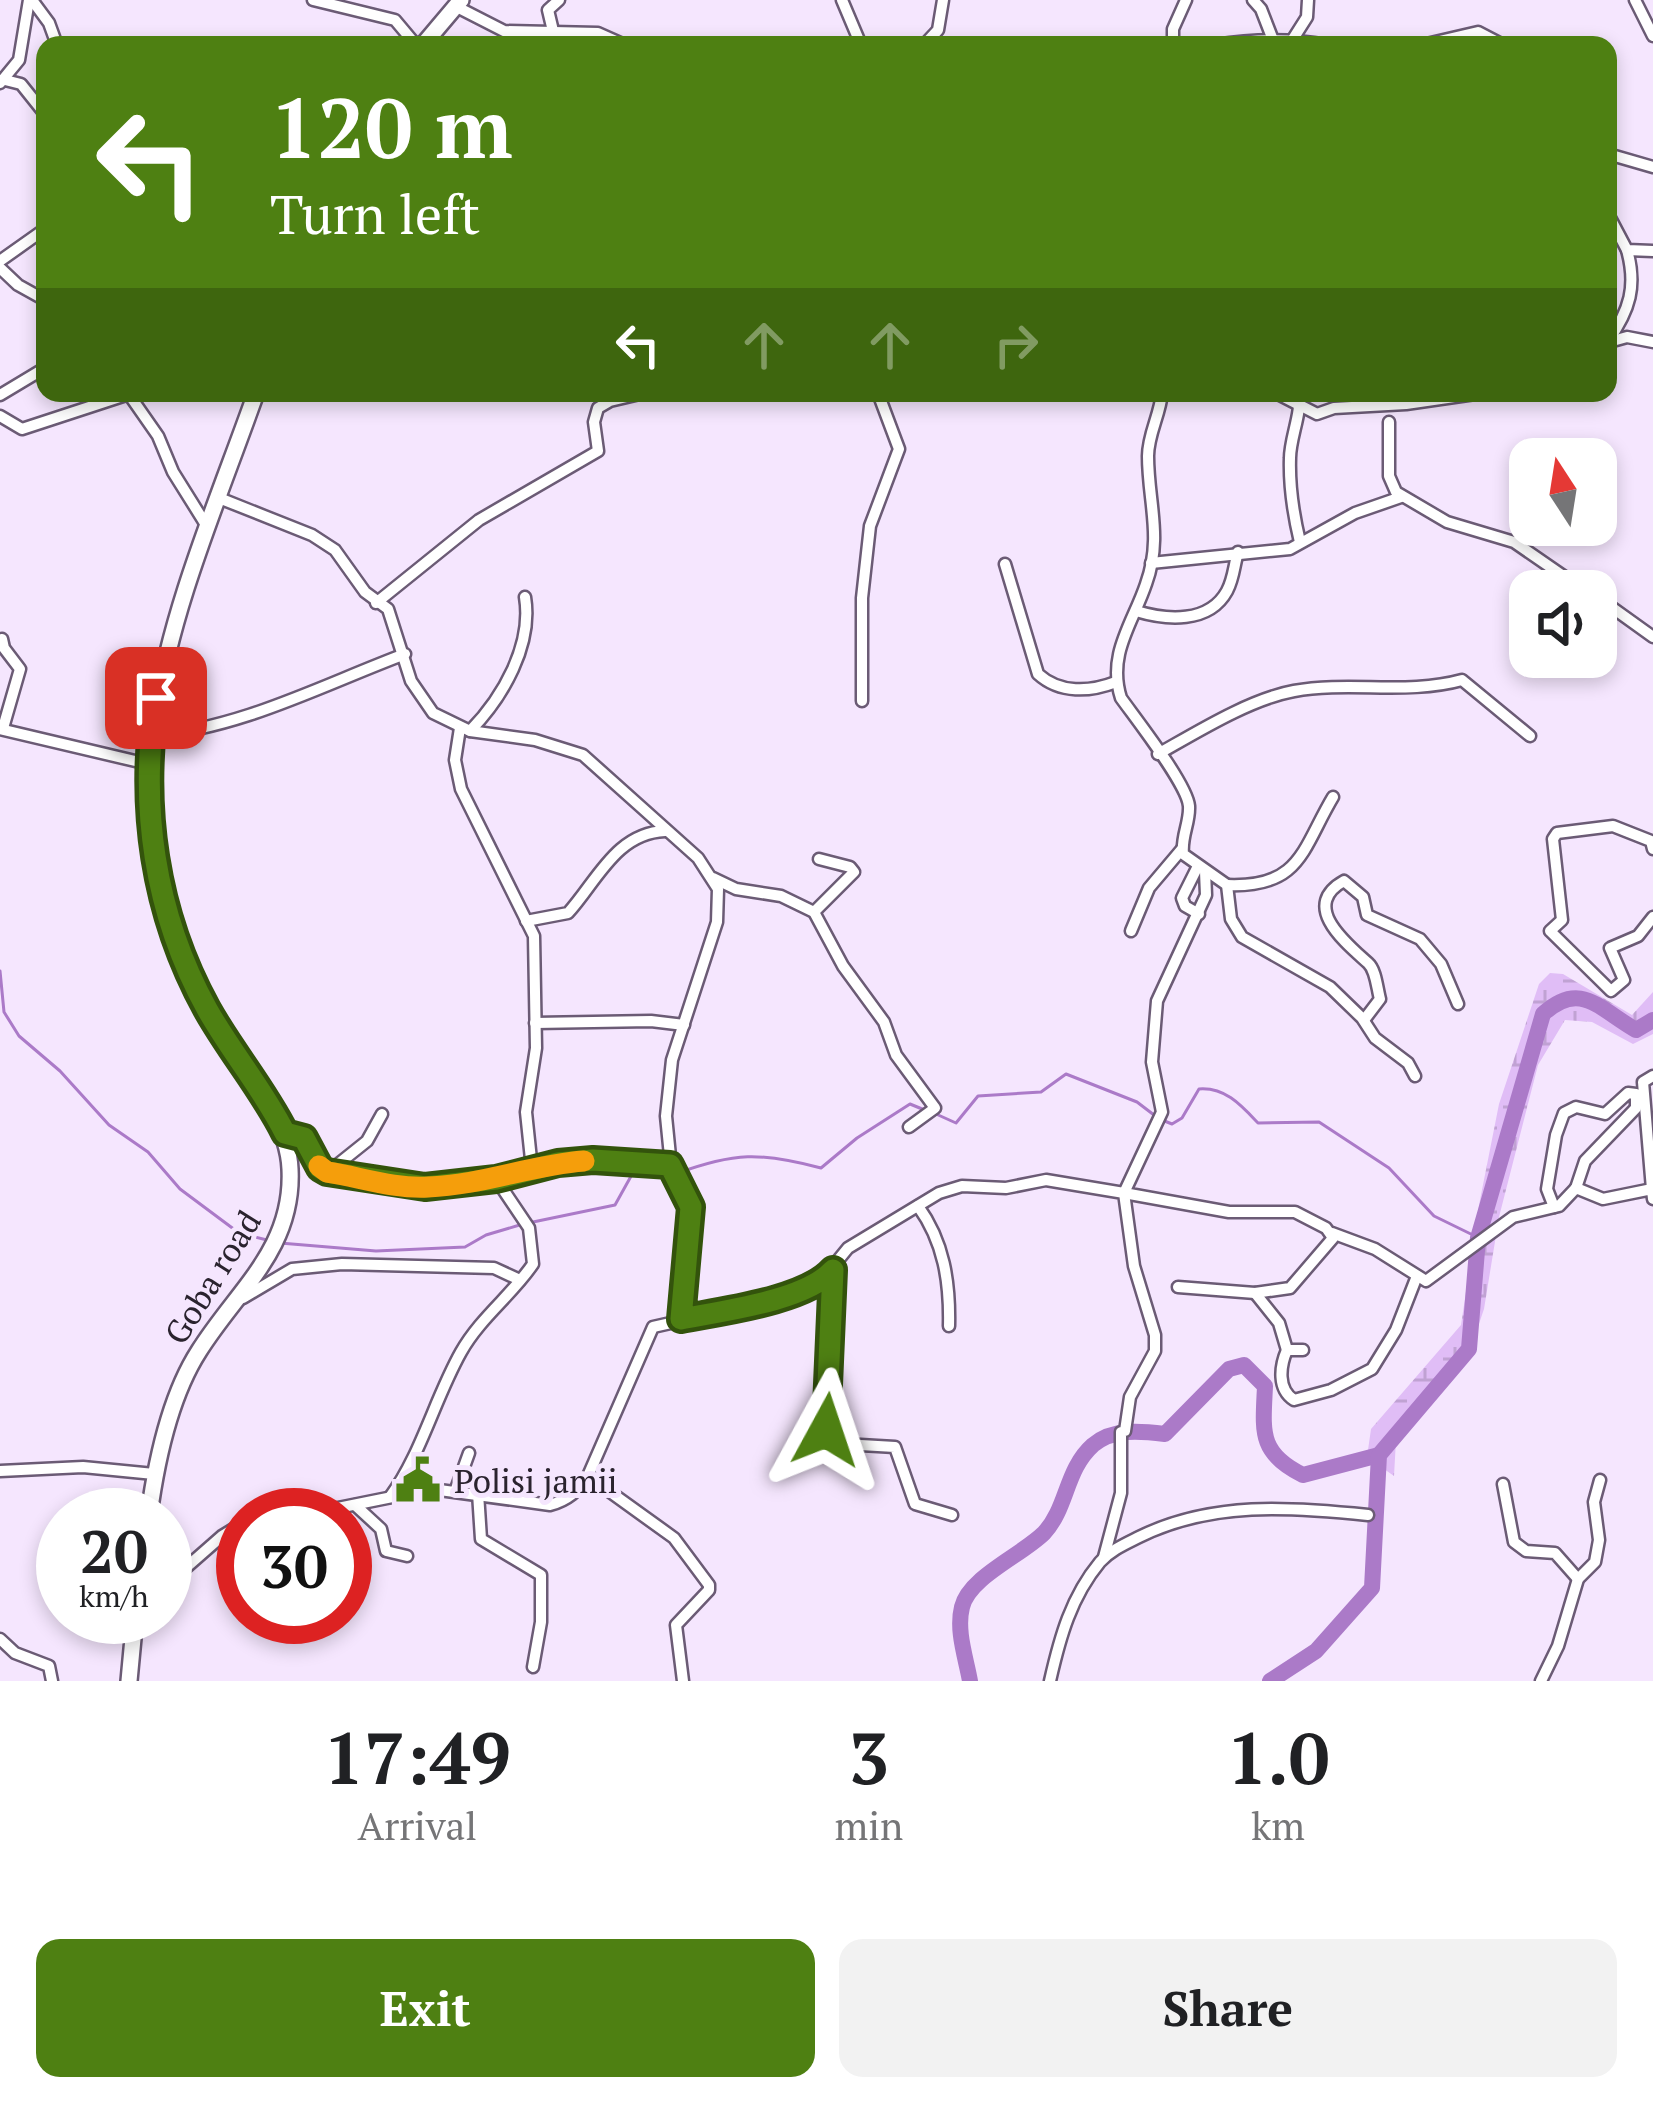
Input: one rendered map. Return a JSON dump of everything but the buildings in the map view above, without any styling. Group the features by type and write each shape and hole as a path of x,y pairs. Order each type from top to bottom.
{"main road":[{"path":"428,36 459,3"},
{"name":"Goba road","path":"152,1488 170,1421 197,1352 240,1300 273,1248 284,1220 290,1172 285,1133 206,1007 175,938 155,863 148,764 163,667 253,402"},
{"path":"129,1681 132,1644"}],"street":[{"path":"30,0 54,36"},
{"path":"30,0 19,60 3,82 21,84 36,103"},
{"path":"313,0 395,20 411,36"},
{"path":"553,31 548,10 559,0"},
{"path":"842,0 857,36"},
{"path":"932,36 938,30 943,0"},
{"path":"1173,36 1186,0"},
{"path":"1253,0 1271,36"},
{"path":"1295,36 1307,16 1308,0"},
{"path":"1635,0 1653,36"},
{"path":"459,3 513,36"},
{"path":"528,36 553,31 605,36"},
{"path":"1617,157 1653,167"},
{"path":"1617,231 1633,272 1633,290 1617,327"},
{"path":"36,236 0,264 18,285 36,295"},
{"path":"1627,250 1653,250"},
{"path":"1617,340 1653,342"},
{"path":"0,395 36,373"},
{"path":"0,416 22,429 104,402"},
{"path":"134,402 158,436 173,472 208,528"},
{"path":"376,603 479,520 598,452 594,414 608,402"},
{"path":"862,701 862,598 869,536 898,449 881,402"},
{"path":"1160,402 1148,453 1156,515 1151,563 1120,642 1116,682 1121,698 1180,780 1189,803 1193,861 1182,898 1185,906 1199,914"},
{"path":"1298,402 1288,482 1300,542"},
{"path":"1303,402 1317,414 1341,407 1408,402"},
{"path":"1388,422 1389,476 1402,496 1448,522 1514,542 1555,570"},
{"path":"1151,563 1290,549 1355,513 1402,496"},
{"path":"219,499 324,541 376,603 388,609 405,654 404,665 423,702 465,729 535,740 583,755 698,858 713,878 718,889 717,922 667,1092 670,1165 691,1207 681,1319"},
{"path":"1136,611 1165,619 1209,609 1225,595 1238,552"},
{"path":"1005,564 1034,662 1044,680 1081,690 1116,682"},
{"path":"525,597 528,615 520,658 465,729 455,760 460,789 534,936 536,1048 526,1112 532,1169"},
{"path":"1617,611 1653,637"},
{"path":"2,639 20,669 1,728 148,764"},
{"path":"151,736 196,733 261,714 405,654"},
{"path":"1158,754 1288,692 1422,687 1462,680 1530,736"},
{"path":"1193,861 1227,886 1270,882 1310,847 1333,796"},
{"path":"1653,849 1651,841 1613,826 1557,833 1552,838 1562,920 1550,931 1611,991 1624,980 1610,948 1638,936 1653,917"},
{"path":"526,921 568,913 614,854 634,838 665,831"},
{"path":"814,912 854,872 819,860"},
{"path":"1050,1681 1073,1602 1104,1557 1120,1492 1121,1432 1125,1431 1130,1397 1155,1352 1155,1335 1134,1266 1124,1193 1162,1112 1153,1062 1157,1001 1208,890 1193,861"},
{"path":"1131,932 1149,888 1193,861"},
{"path":"713,878 736,889 781,896 814,912 843,966 884,1022 896,1055 935,1108 909,1127"},
{"path":"1364,1020 1380,999 1372,967 1338,938 1328,917 1326,902 1344,880 1364,896 1367,914 1420,939 1441,964 1458,1004"},
{"path":"1227,886 1231,919 1242,937 1330,987 1375,1037 1408,1063 1415,1076"},
{"path":"536,1023 684,1025"},
{"path":"1653,1076 1643,1082 1642,1091 1653,1199"},
{"path":"952,1515 915,1504 896,1448 844,1444 826,1436 836,1261 848,1248 918,1206 962,1186 1006,1188 1046,1180 1229,1212 1295,1212 1375,1249 1426,1281 1513,1217 1554,1207 1576,1188 1585,1161 1636,1108 1636,1094 1628,1093 1605,1114 1576,1107 1564,1113 1547,1189 1554,1207"},
{"path":"327,1172 367,1141 382,1114"},
{"path":"285,1133 304,1138 327,1172 409,1187 496,1179 593,1160 670,1165"},
{"path":"390,1497 404,1478 426,1421 464,1347 533,1264 529,1228 496,1179"},
{"path":"1576,1188 1603,1199 1652,1189"},
{"path":"918,1206 934,1229 947,1276 949,1326"},
{"path":"1178,1288 1255,1293 1295,1285 1329,1245 1332,1233"},
{"path":"240,1300 280,1273 342,1264 494,1268 520,1280"},
{"path":"372,1501 456,1489 550,1505 574,1494 588,1476 653,1327 798,1290 833,1270"},
{"path":"1255,1293 1279,1323 1287,1349 1281,1365 1283,1385 1294,1400 1365,1375 1396,1330 1417,1276"},
{"path":"1287,1349 1303,1350"},
{"path":"456,1489 469,1453"},
{"path":"0,1471 83,1467 154,1474"},
{"path":"588,1476 674,1538 709,1585 676,1625 683,1681"},
{"path":"1541,1681 1558,1646 1578,1579 1595,1562 1594,1510 1600,1480"},
{"path":"1503,1484 1514,1542 1526,1550 1555,1553 1578,1579"},
{"path":"478,1492 481,1539 541,1575 542,1622 533,1667"},
{"path":"1104,1557 1172,1522 1215,1511 1249,1508 1368,1515"},
{"path":"372,1521 380,1529 386,1551 407,1556"},
{"path":"192,1562 216,1541"},
{"path":"0,1639 14,1654 49,1666 52,1681"}],"green space":[{"path":"1550,973 1563,974 1632,1015 1653,992 1653,1034 1633,1044 1592,1022 1565,1020 1538,1065 1499,1217 1484,1309 1466,1362 1396,1440 1394,1476 1367,1457 1371,1429 1461,1325 1499,1104 1539,984"}],"waterway":[{"path":"0,971 4,1012 19,1036 60,1071 109,1125 148,1152 180,1189 239,1233 271,1241"},
{"path":"1270,1681 1316,1651 1372,1588 1379,1455 1469,1349 1478,1238 1543,1014 1556,1004 1579,998 1636,1030 1653,1020"},
{"path":"936,1114 956,1123 978,1096 1041,1092 1066,1074 1137,1102 1154,1115"},
{"path":"1162,1120 1172,1124 1182,1118 1199,1089 1208,1089 1225,1094 1258,1123 1319,1122 1389,1168 1434,1216 1477,1237"},
{"path":"675,1174 748,1157 821,1168 910,1104 927,1111"},
{"path":"533,1222 615,1205 635,1169 666,1178"},
{"path":"280,1243 376,1251 465,1247 523,1224"},
{"path":"970,1681 960,1625 962,1607 975,1586 1044,1533 1077,1466 1093,1445 1128,1432 1165,1434 1229,1369 1244,1365 1265,1386 1266,1439 1288,1467 1303,1475 1379,1455"}],"slow traffic":[{"path":"319,1166 327,1172 425,1187 584,1161"}],"place":[{"name":"Polisi jamii","path":"418,1480"}],"route":[{"path":"156,698 148,764 149,820 164,902 206,1007 285,1133 304,1138 327,1172 409,1187 496,1179 558,1163 593,1160 670,1165 691,1207 681,1319 798,1290 833,1270 826,1430"}]}
